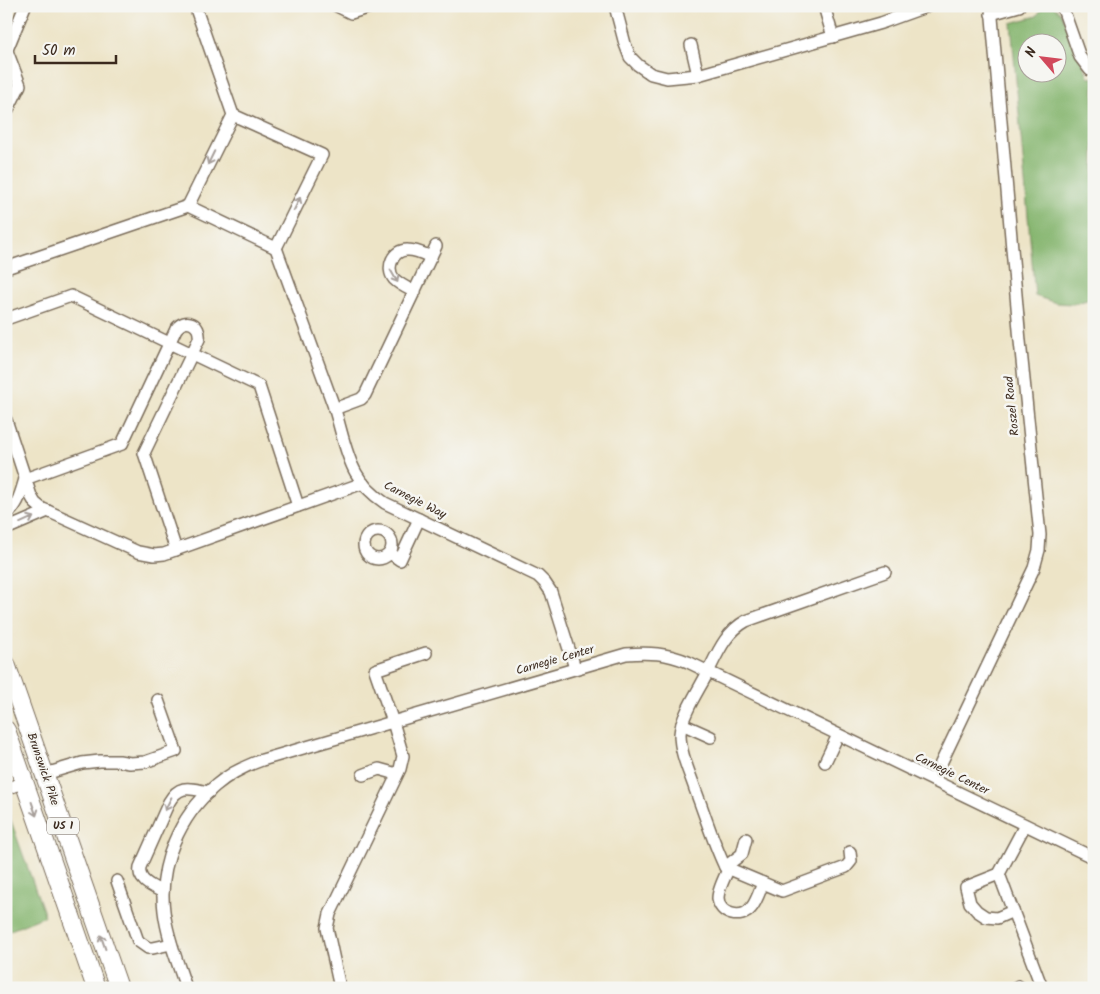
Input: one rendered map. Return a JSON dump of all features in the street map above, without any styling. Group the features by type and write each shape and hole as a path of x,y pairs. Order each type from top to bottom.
{"highway":[{"name":"Brunswick Pike","path":"6,664 119,988"},
{"name":"Brunswick Pike","path":"6,730 96,988"}],"street":[{"path":"6,113 20,86 6,51 25,6"},
{"path":"188,206 233,114 195,6"},
{"path":"337,6 351,13 373,6"},
{"path":"615,6 630,57 651,74 661,77 678,78 698,75 833,37 928,6"},
{"path":"824,6 833,37"},
{"path":"991,10 1019,6"},
{"path":"1062,6 1080,57 1090,70 1094,69"},
{"name":"Roszel Road","path":"933,780 1034,568 1039,550 1040,535 1020,341 991,10"},
{"path":"691,45 698,75"},
{"path":"6,268 188,206 276,248 322,155 233,114"},
{"path":"334,409 361,399 365,395 436,246"},
{"name":"Carnegie Way","path":"276,248 352,464 363,483 385,503 538,576 551,592 575,668"},
{"path":"415,292 399,284 392,277 390,268 392,259 399,251 407,250 431,257"},
{"path":"6,319 71,296 259,386 298,506"},
{"path":"6,514 17,503 26,479 122,444 176,328 179,324 185,322 191,323 197,327 200,333 199,339 144,452 176,550"},
{"path":"6,420 35,502 48,511 138,552 154,555 176,550 363,483"},
{"path":"6,529 48,511"},
{"path":"390,553 400,560 419,519"},
{"path":"850,852 851,861 846,867 782,891 727,868 716,848 682,751 680,732 686,711 720,647 737,626 746,621 885,572"},
{"name":"Carnegie Center","path":"186,988 171,944 164,909 166,867 180,829 190,812 216,785 250,764 262,760 626,654 643,652 677,658 1094,858"},
{"path":"340,988 327,928 330,914 400,769 402,756 375,670 426,654"},
{"path":"45,774 82,763 100,761 145,762 176,751 158,700"},
{"path":"682,724 711,737"},
{"path":"826,762 838,735"},
{"path":"363,774 379,769 397,774"},
{"path":"6,789 24,782"},
{"path":"164,892 146,882 139,871 169,802 179,790 192,789 209,792"},
{"path":"1013,911 997,918 986,917 977,912 970,904 966,887 999,874 1025,825"},
{"path":"746,839 742,854 727,868 718,899 721,906 726,912 735,916 742,915 751,909 763,883"},
{"path":"999,874 1042,988"},
{"path":"117,881 138,941 148,948 171,944"}],"green space":[{"path":"1053,6 1061,13 1089,78 1094,77 1094,298 1073,304 1056,303 1035,296 1011,23 1037,16 1042,8"},
{"path":"6,807 45,916 6,932"}]}
